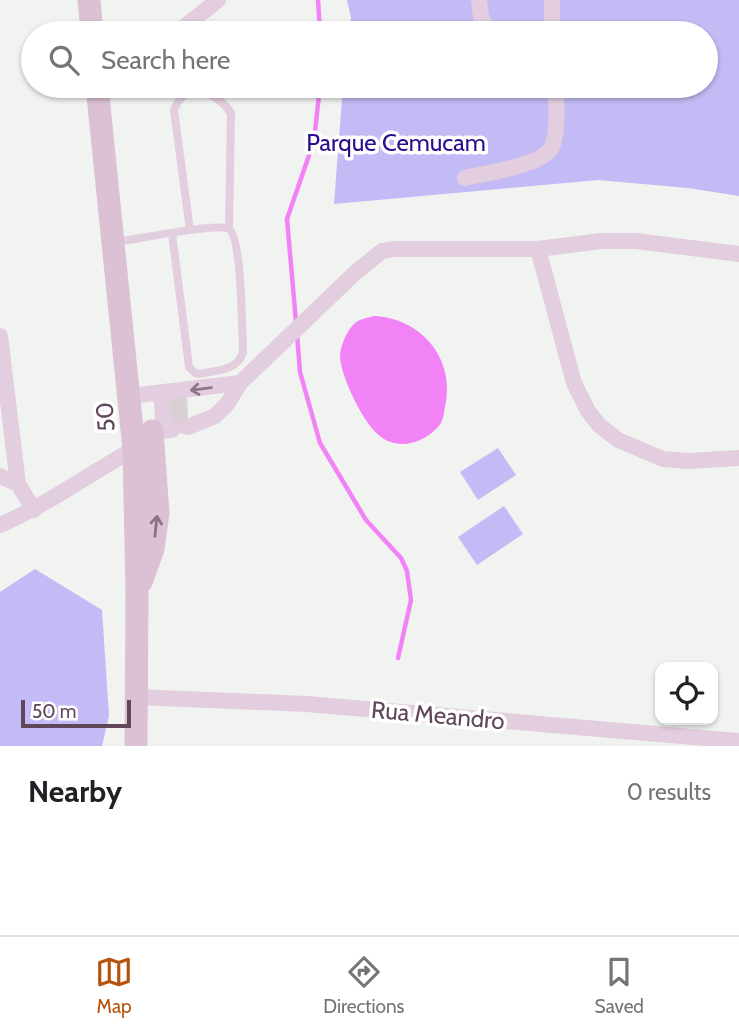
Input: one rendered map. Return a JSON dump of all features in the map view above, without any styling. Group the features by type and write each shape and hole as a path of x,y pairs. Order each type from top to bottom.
{"main road":[{"path":"89,0 91,21"},
{"name":"50","path":"98,98 130,396 157,433 137,592 136,746"}],"street":[{"path":"192,21 218,0"},
{"path":"479,0 483,21"},
{"path":"552,0 552,21"},
{"path":"465,178 527,163 545,155 552,146 555,133 553,98"},
{"path":"0,525 34,510 157,433 215,416 228,403 240,383 355,273 382,251 538,249 601,241 636,241 739,254"},
{"path":"538,249 574,383 588,411 599,425 618,440 663,459 688,461 739,458"},
{"path":"0,336 18,484 34,510"},
{"path":"130,396 240,383"},
{"path":"157,433 161,393"},
{"path":"0,476 18,484"},
{"name":"Rua Meandro","path":"136,697 307,704 739,741"}],"lane":[{"path":"180,98 174,110 190,230"},
{"path":"172,233 189,368 199,374 230,368 238,363 243,352 236,242 229,229 231,114 219,98"},
{"path":"113,242 190,230 223,227 229,229"}],"green space":[{"name":"Parque Cemucam","path":"347,0 739,0 739,196 688,188 598,180 334,204 342,98 718,98 718,21 351,21"},
{"path":"498,448 516,475 478,500 460,472"},
{"path":"504,506 523,534 477,565 458,537"},
{"path":"35,569 102,610 109,716 102,746 0,746 0,592"}],"shaded area":[{"path":"374,316 391,318 419,332 439,356 445,370 447,385 443,419 426,437 411,443 388,441 374,431 354,400 341,366 341,348 352,326"}],"building":[{"path":"186,395 188,432 172,433 168,398"}],"waterway":[{"path":"318,0 319,21"},
{"path":"296,322 287,219 314,141 319,98"},
{"path":"297,334 300,372 320,443 366,520 401,558 407,571 411,600 398,658"}]}
